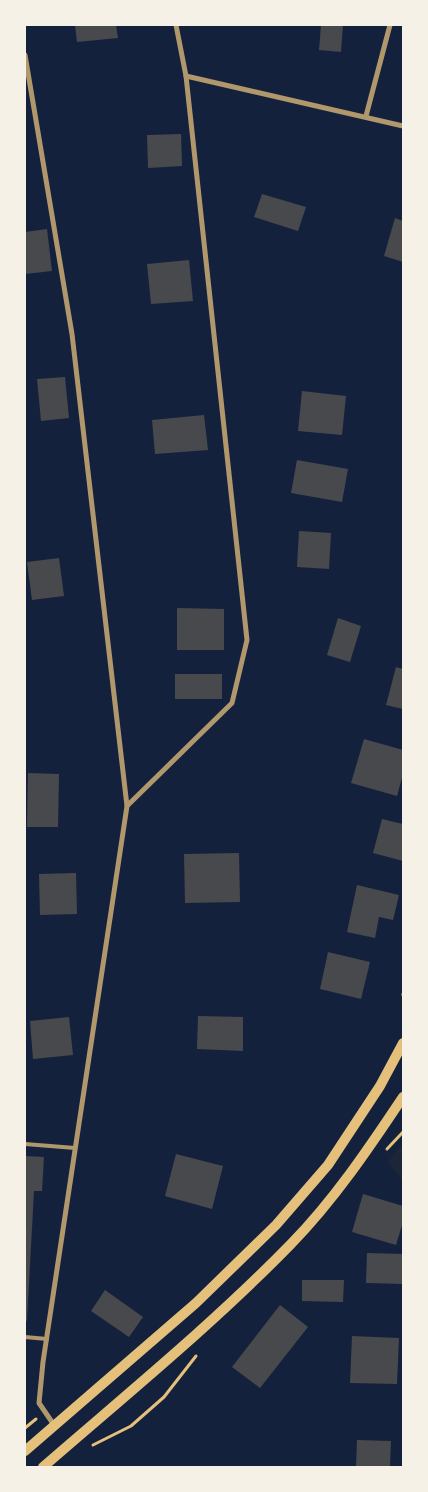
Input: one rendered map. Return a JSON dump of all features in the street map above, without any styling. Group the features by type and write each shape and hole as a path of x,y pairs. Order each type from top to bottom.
{"main road":[{"path":"25,1451 196,1303 276,1225 328,1165 380,1086 403,1043"},
{"path":"43,1467 214,1320 292,1243 346,1178 403,1097"}],"street":[{"path":"127,806 232,703 247,640 186,76 176,25"},
{"path":"366,116 390,25"},
{"path":"25,55 72,334 127,806 47,1339 40,1402 55,1426"},
{"path":"186,76 403,126"}],"lane":[{"path":"25,1144 75,1148"},
{"path":"25,1336 47,1339"}],"shaded area":[{"path":"403,1143 403,1181 388,1162"}],"building":[{"path":"75,25 116,25 118,38 77,42"},
{"path":"321,25 343,25 341,52 319,50"},
{"path":"181,134 182,166 148,168 147,135"},
{"path":"262,194 306,207 298,231 254,217"},
{"path":"395,218 403,221 403,262 384,256"},
{"path":"47,229 52,271 25,274 25,232"},
{"path":"189,260 193,301 151,304 147,264"},
{"path":"65,377 69,418 41,421 37,379"},
{"path":"302,391 346,396 342,435 298,431"},
{"path":"204,415 208,450 155,454 152,420"},
{"path":"297,460 348,469 342,502 291,493"},
{"path":"299,531 331,533 329,569 297,567"},
{"path":"59,558 64,596 32,600 27,562"},
{"path":"177,608 224,609 224,650 177,650"},
{"path":"338,618 361,626 350,662 327,655"},
{"path":"396,667 403,669 403,709 386,705"},
{"path":"175,674 222,674 222,699 175,699"},
{"path":"364,739 403,750 403,774 397,796 351,783"},
{"path":"28,773 59,774 58,827 27,827"},
{"path":"382,819 403,824 403,861 373,853"},
{"path":"239,853 240,902 185,903 184,854"},
{"path":"76,873 77,914 40,915 39,874"},
{"path":"357,885 399,895 393,920 379,917 375,938 347,932"},
{"path":"328,952 370,962 361,999 320,989"},
{"path":"198,1016 243,1017 243,1051 197,1049"},
{"path":"69,1017 73,1055 33,1059 30,1021"},
{"path":"176,1154 223,1166 212,1209 165,1196"},
{"path":"25,1156 44,1157 42,1191 34,1191 27,1321 25,1320"},
{"path":"363,1194 403,1206 403,1222 396,1245 352,1232"},
{"path":"367,1253 403,1254 403,1284 366,1283"},
{"path":"302,1280 344,1280 343,1302 302,1301"},
{"path":"105,1290 143,1317 129,1337 91,1311"},
{"path":"280,1305 308,1327 260,1388 232,1367"},
{"path":"352,1336 399,1338 397,1384 350,1383"},
{"path":"357,1440 391,1441 390,1467 356,1467"}]}
